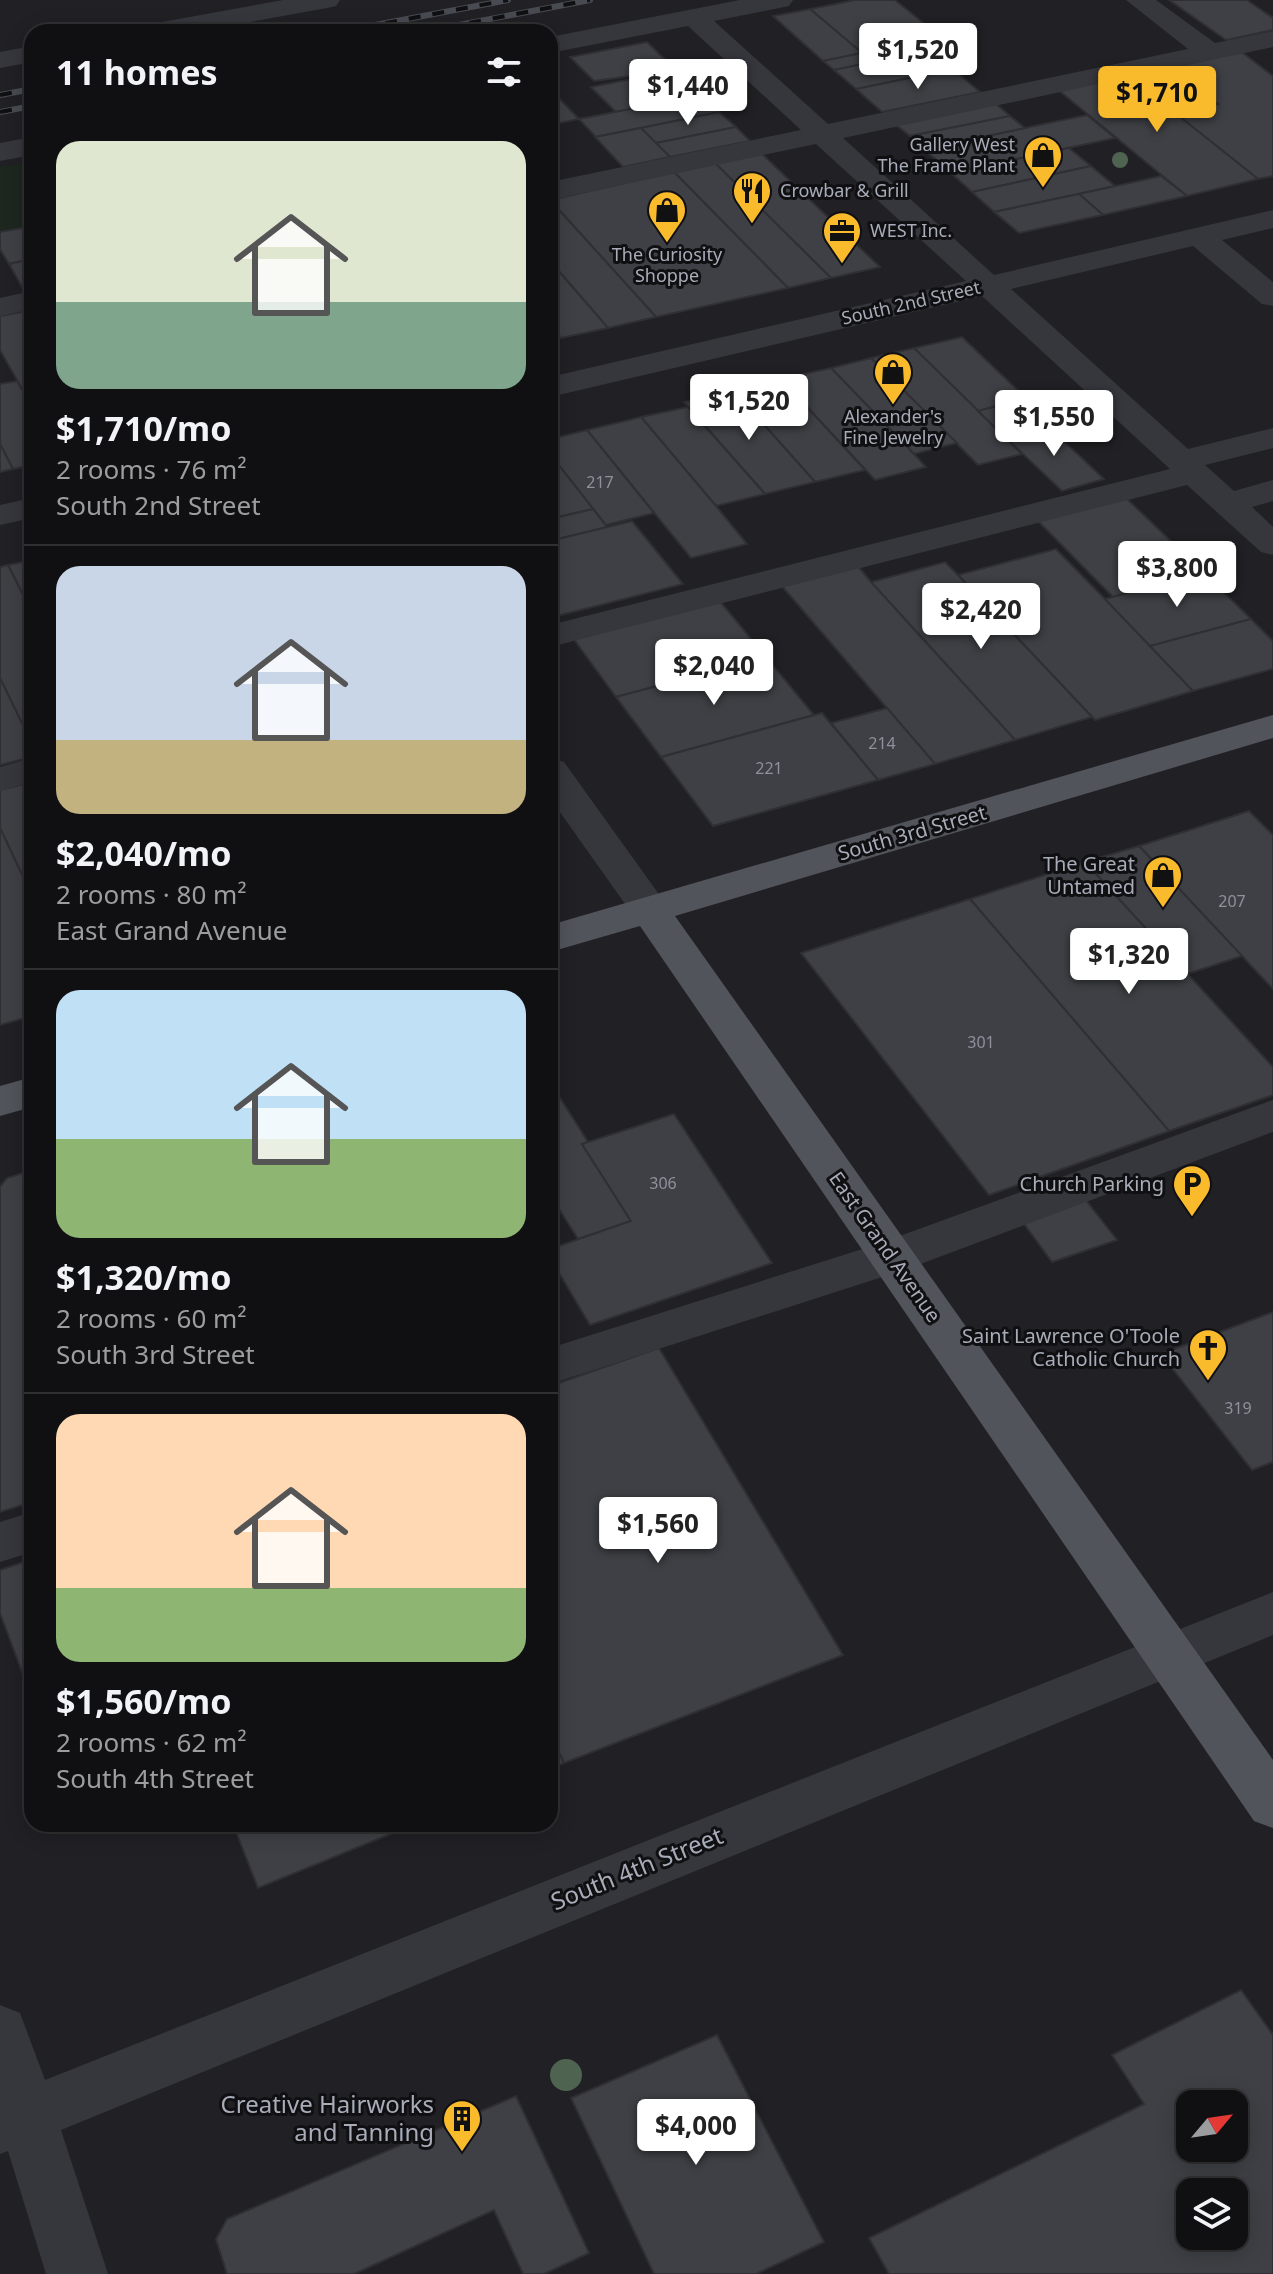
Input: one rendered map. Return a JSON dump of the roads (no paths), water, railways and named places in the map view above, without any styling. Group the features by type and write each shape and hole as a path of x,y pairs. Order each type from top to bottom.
{"main road":[{"name":"South 3rd Street","path":"558,937 1273,726"},
{"name":"East Grand Avenue","path":"649,909 1273,1804"},
{"path":"0,1101 24,1094"}],"street":[{"path":"195,24 327,0"},
{"path":"558,43 780,0"},
{"path":"1139,0 1210,52"},
{"path":"694,17 1273,545"},
{"path":"558,189 1273,39"},
{"path":"0,60 24,56"},
{"path":"0,152 24,148"},
{"name":"South 2nd Street","path":"558,385 1273,219"},
{"path":"1199,236 1273,297"},
{"path":"0,307 24,302"},
{"path":"558,634 1187,467 1273,438"},
{"path":"1227,504 1273,490"},
{"path":"0,515 24,510"},
{"path":"0,779 24,772"},
{"name":"East Grand Avenue","path":"558,781 649,909"},
{"path":"558,1363 891,1257 1273,1115"},
{"path":"0,1542 24,1534"},
{"name":"South 4th Street","path":"13,2120 1273,1613"},
{"path":"0,2032 13,2120 77,2274"}],"railway":[{"path":"380,24 508,0"},
{"path":"464,24 590,0"},
{"path":"0,95 24,90"},
{"path":"0,112 24,108"}],"place":[{"name":"Gallery West The Frame Plant","path":"1043,189"},
{"name":"Crowbar & Grill","path":"752,225"},
{"name":"The Curiosity Shoppe","path":"667,244"},
{"name":"WEST Inc.","path":"842,265"},
{"name":"Alexander's Fine Jewelry","path":"893,406"},
{"name":"The Great Untamed","path":"1163,909"},
{"name":"Church Parking","path":"1192,1218"},
{"name":"Saint Lawrence O'Toole Catholic Church","path":"1208,1382"},
{"name":"Creative Hairworks and Tanning","path":"462,2153"}]}
